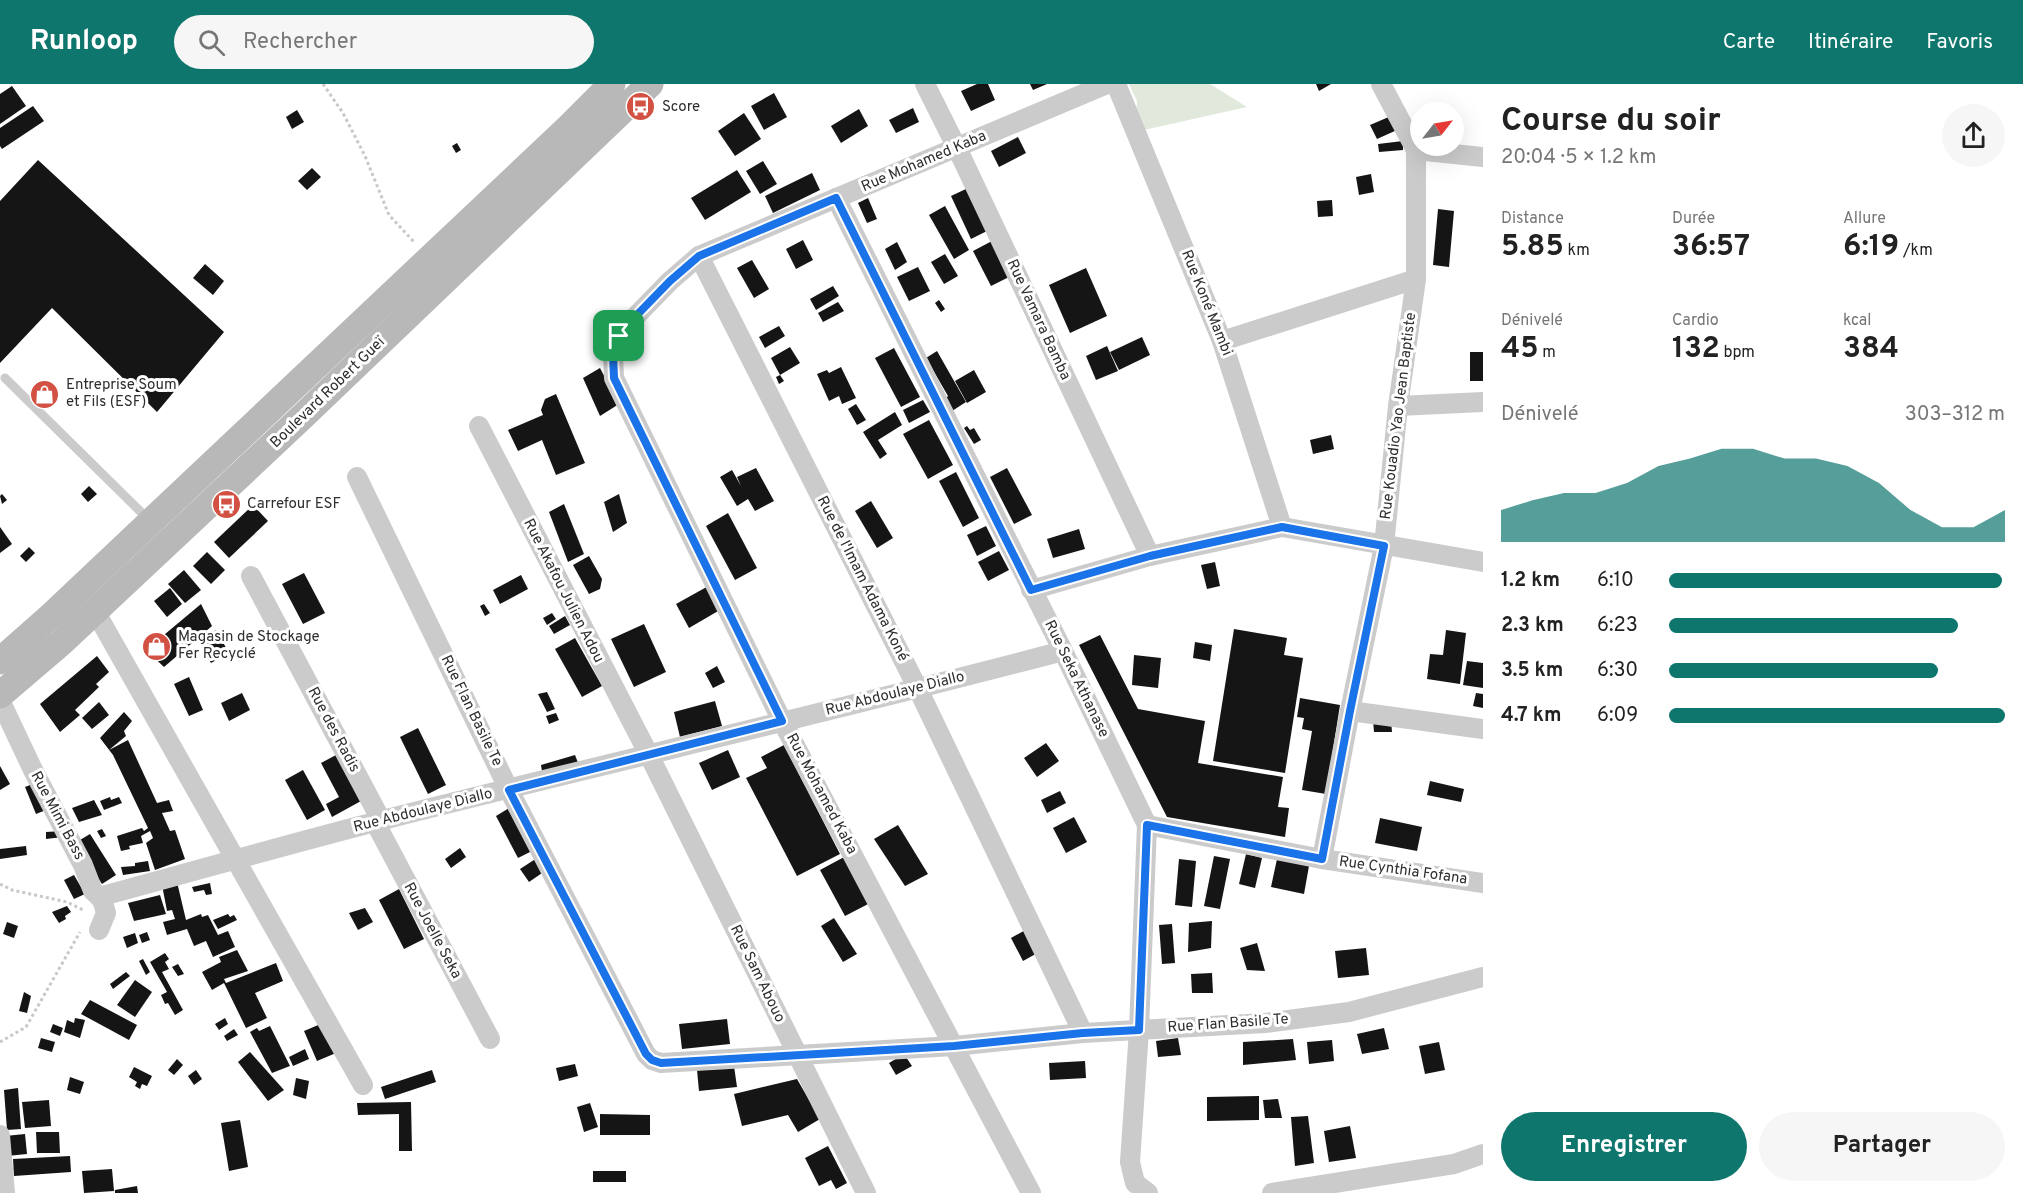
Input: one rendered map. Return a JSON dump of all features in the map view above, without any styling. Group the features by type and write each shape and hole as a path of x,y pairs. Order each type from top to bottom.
{"main road":[{"name":"Boulevard Robert Gueï","path":"0,661 151,522 612,84"},
{"name":"Boulevard Robert Gueï","path":"0,695 95,611 311,409 650,84"}],"street":[{"name":"Rue Vamara Bamba","path":"925,84 1150,556"},
{"name":"Rue Mohamed Kaba","path":"1031,1193 782,721 614,378 613,354 619,336 634,318 670,281 699,256 1107,84"},
{"name":"Rue Koné Mambi","path":"1116,84 1222,341 1282,527"},
{"name":"Rue Kouadio Yao Jean Baptiste","path":"1381,84 1410,139"},
{"name":"Rue Kouadio Yao Jean Baptiste","path":"1322,859 1384,546 1398,406 1416,279 1416,156"},
{"path":"1464,156 1483,158"},
{"name":"Rue Seka Athanase","path":"836,198 1063,651 1147,825 1139,1030 1130,1162 1135,1183 1148,1193"},
{"name":"Rue de l'Imam Adama Koné","path":"699,256 918,689 1083,1033"},
{"path":"1222,341 1416,279"},
{"path":"1398,406 1483,402"},
{"name":"Rue Akafou Julien Adou","path":"479,426 649,755"},
{"name":"Rue Flan Basile Te","path":"357,477 509,790 646,1054 652,1060 661,1063 954,1046 1083,1033 1265,1023 1349,1012 1483,977"},
{"path":"1031,590 1150,556 1282,527 1483,562"},
{"name":"Rue des Radis","path":"251,576 378,821"},
{"path":"95,611 363,1085"},
{"name":"Rue Abdoulaye Diallo","path":"92,904 237,859 378,821 918,689 1063,651"},
{"name":"Rue Mimi Bass","path":"0,700 33,770 83,865 93,891 92,904"},
{"path":"1350,711 1483,729"},
{"name":"Rue Sam Abouo","path":"649,755 866,1193"},
{"name":"Rue Joelle Seka","path":"378,821 490,1040"},
{"name":"Rue Cynthia Fofana","path":"1147,825 1322,859 1483,883"},
{"name":"Rue Mimi Bass","path":"91,930 106,913 102,899 92,904"},
{"path":"0,1135 5,1193"},
{"path":"1272,1193 1454,1164 1483,1154"}],"lane":[{"path":"5,378 151,522"}],"path":[{"path":"323,84 343,113 365,156 389,215 430,258"},
{"path":"0,884 12,890 67,902 92,904"},
{"path":"0,1042 27,1027 91,930"}],"shaded area":[{"path":"1129,84 1210,84 1247,107 1144,130 1135,130 1137,101"}],"building":[{"path":"977,84 988,84 995,100 971,111 961,91"},
{"path":"1030,84 1047,84 1033,90"},
{"path":"1316,84 1331,84 1319,91"},
{"path":"12,86 26,106 0,124 0,94"},
{"path":"774,93 787,117 764,130 751,106"},
{"path":"33,106 44,121 2,149 0,128"},
{"path":"913,108 919,122 896,133 889,120"},
{"path":"859,109 868,126 841,143 831,126"},
{"path":"297,110 304,122 292,129 286,117"},
{"path":"744,113 761,139 735,156 718,131"},
{"path":"1391,116 1397,130 1377,139 1370,125"},
{"path":"1018,137 1026,153 999,167 991,151"},
{"path":"1403,141 1403,150 1379,152 1378,144"},
{"path":"457,143 461,150 456,153 452,146"},
{"path":"38,160 224,332 157,412 52,308 0,363 0,201"},
{"path":"763,161 777,184 760,194 746,171"},
{"path":"312,168 321,177 307,190 298,181"},
{"path":"737,170 751,192 705,220 691,198"},
{"path":"812,173 820,190 773,213 765,196"},
{"path":"1371,174 1374,192 1359,195 1356,177"},
{"path":"968,188 987,231 971,239 951,196"},
{"path":"868,198 877,219 867,223 858,203"},
{"path":"1332,200 1333,216 1318,217 1317,201"},
{"path":"945,206 969,250 954,259 929,215"},
{"path":"1438,209 1454,211 1449,267 1433,265"},
{"path":"803,240 813,260 796,269 786,249"},
{"path":"992,241 1011,276 991,286 973,251"},
{"path":"897,242 907,262 895,270 885,249"},
{"path":"945,254 958,276 944,284 931,262"},
{"path":"752,260 769,289 754,298 737,268"},
{"path":"205,264 224,281 213,295 193,278"},
{"path":"918,267 930,291 909,301 897,277"},
{"path":"1086,268 1107,316 1070,333 1049,285"},
{"path":"833,286 839,296 816,310 810,299"},
{"path":"939,300 945,309 941,312 935,303"},
{"path":"838,302 844,311 823,322 818,313"},
{"path":"779,326 785,336 765,348 759,337"},
{"path":"1142,337 1150,355 1119,370 1110,352"},
{"path":"1107,346 1118,371 1096,380 1086,356"},
{"path":"790,347 800,363 780,375 771,358"},
{"path":"894,348 920,397 901,407 875,358"},
{"path":"937,351 966,402 952,411 945,399 948,396 926,358"},
{"path":"1470,352 1483,352 1483,381 1470,381"},
{"path":"841,367 856,398 842,404 839,396 829,401 817,374 827,370 829,373"},
{"path":"600,368 619,404 600,416 583,378"},
{"path":"974,370 986,392 967,403 955,381"},
{"path":"780,375 784,381 779,384 776,377"},
{"path":"556,394 585,463 556,475 542,440 518,451 508,430 543,415 541,410 545,399"},
{"path":"923,400 930,412 909,423 903,410"},
{"path":"856,404 866,420 857,425 848,409"},
{"path":"895,412 902,425 878,440 887,454 880,459 863,432"},
{"path":"929,420 953,465 928,479 903,434"},
{"path":"967,426 970,430 974,428 981,440 974,444 964,428"},
{"path":"1331,435 1334,449 1313,454 1310,440"},
{"path":"756,468 774,501 755,511 748,499 737,506 720,477 732,470 741,486 737,477"},
{"path":"1007,468 1032,515 1014,524 990,477"},
{"path":"956,472 979,518 963,527 939,481"},
{"path":"89,486 97,494 88,502 81,494"},
{"path":"2,494 7,500 2,504 0,496"},
{"path":"619,494 627,523 613,532 604,502"},
{"path":"871,501 893,538 877,548 855,511"},
{"path":"564,504 584,554 568,562 549,512"},
{"path":"253,505 268,521 229,558 214,542"},
{"path":"728,513 757,568 735,580 706,526"},
{"path":"986,526 996,546 977,556 967,535"},
{"path":"0,527 12,544 0,553"},
{"path":"1079,529 1085,549 1053,558 1047,539"},
{"path":"29,547 35,553 26,562 20,556"},
{"path":"999,551 1009,570 988,581 978,562"},
{"path":"207,552 225,570 211,584 193,566"},
{"path":"589,556 602,579 600,589 589,594 573,565"},
{"path":"1215,562 1220,586 1207,589 1201,565"},
{"path":"184,570 201,590 185,603 168,584"},
{"path":"304,573 325,613 303,624 282,584"},
{"path":"521,575 528,589 500,604 493,590"},
{"path":"712,584 725,607 689,628 676,604"},
{"path":"170,588 182,604 167,617 154,601"},
{"path":"201,604 212,626 164,667 146,650"},
{"path":"484,604 490,613 485,616 480,606"},
{"path":"552,613 556,619 547,625 543,618"},
{"path":"565,616 570,625 554,634 549,626"},
{"path":"644,624 666,672 634,687 611,639"},
{"path":"1234,629 1287,638 1284,655 1303,658 1285,773 1213,761"},
{"path":"216,630 229,653 211,663 198,639"},
{"path":"1446,630 1466,633 1460,684 1427,679 1430,654 1443,655"},
{"path":"1100,635 1138,709 1205,721 1198,763 1283,777 1278,807 1289,808 1285,837 1167,817 1079,645"},
{"path":"575,638 602,686 582,697 555,649"},
{"path":"1195,642 1212,645 1210,661 1193,658"},
{"path":"1134,655 1161,658 1158,688 1132,685"},
{"path":"97,656 109,672 96,684 99,687 75,710 80,715 60,732 40,704"},
{"path":"1467,661 1483,663 1483,688 1463,685"},
{"path":"717,666 725,682 713,688 705,673"},
{"path":"189,677 203,710 189,716 174,684"},
{"path":"547,692 555,709 547,712 538,694"},
{"path":"242,693 250,710 229,721 221,703"},
{"path":"1476,693 1483,694 1483,708 1473,706"},
{"path":"1300,698 1340,705 1326,794 1302,790 1312,731 1302,729 1304,718 1297,717"},
{"path":"715,701 722,726 680,737 674,712"},
{"path":"99,702 109,715 92,729 82,718"},
{"path":"124,712 132,721 124,731 126,736 109,750 100,738"},
{"path":"556,713 559,720 549,724 546,716"},
{"path":"1373,720 1391,720 1392,732 1374,732"},
{"path":"418,728 446,785 428,794 400,737"},
{"path":"128,740 157,803 169,800 173,811 162,813 170,831 175,830 185,859 155,870 146,843 153,838 150,831 141,836 143,843 129,846 130,849 121,851 117,836 142,828 144,831 148,828 109,750"},
{"path":"1046,743 1059,761 1037,777 1024,758"},
{"path":"784,745 840,854 797,876 746,778 767,768 761,757"},
{"path":"728,750 740,777 712,790 699,763"},
{"path":"336,755 361,801 332,817 326,804 339,797 321,763"},
{"path":"575,755 580,768 543,778 541,765"},
{"path":"0,766 10,784 0,790"},
{"path":"303,770 325,810 307,820 285,780"},
{"path":"1430,781 1464,789 1461,802 1427,795"},
{"path":"35,783 46,810 36,814 25,787"},
{"path":"1060,791 1066,803 1047,813 1041,800"},
{"path":"110,797 111,800 119,797 122,803 104,810 100,801"},
{"path":"94,800 102,815 79,822 72,808"},
{"path":"511,807 534,850 518,858 496,816"},
{"path":"1074,817 1087,842 1066,853 1053,828"},
{"path":"1380,818 1422,827 1417,851 1375,843"},
{"path":"898,825 928,874 905,886 874,839"},
{"path":"102,829 106,836 101,838 97,831"},
{"path":"62,831 63,837 46,839 46,832"},
{"path":"90,834 116,875 102,884 75,843"},
{"path":"26,846 27,855 0,859 0,849"},
{"path":"460,848 466,857 451,868 445,859"},
{"path":"1246,854 1262,858 1255,888 1239,884"},
{"path":"846,856 872,902 845,916 820,870"},
{"path":"1214,856 1230,859 1220,909 1204,906"},
{"path":"537,858 545,871 529,882 520,869"},
{"path":"1179,859 1196,861 1192,907 1175,905"},
{"path":"1277,859 1309,866 1304,894 1271,887"},
{"path":"148,861 150,871 123,875 121,867 135,866 135,863"},
{"path":"74,875 85,894 74,899 64,880"},
{"path":"177,882 186,920 201,914 202,917 208,915 218,935 228,931 235,947 213,957 206,941 194,946 187,929 167,935 163,922 175,919 172,910 167,911 162,885"},
{"path":"210,883 212,894 206,895 204,890 194,892 192,887"},
{"path":"399,889 424,939 404,949 379,900"},
{"path":"160,895 166,914 134,921 128,903"},
{"path":"67,906 71,912 59,923 52,912"},
{"path":"365,908 373,922 358,930 349,913"},
{"path":"228,914 230,917 234,915 237,920 218,929 213,920"},
{"path":"834,918 857,954 843,962 821,926"},
{"path":"1212,921 1211,948 1188,952 1189,923"},
{"path":"7,922 18,926 14,938 3,934"},
{"path":"1172,924 1175,963 1162,964 1159,925"},
{"path":"1029,928 1041,951 1023,961 1011,938"},
{"path":"147,932 150,940 142,943 139,935"},
{"path":"135,933 138,943 127,948 123,937"},
{"path":"1257,943 1265,971 1247,970 1240,948"},
{"path":"1366,948 1369,975 1338,978 1335,951"},
{"path":"237,950 248,971 224,979 226,983 276,963 283,981 255,993 267,1018 246,1028 224,983 212,990 202,972 221,962 219,957"},
{"path":"165,953 169,959 165,962 169,969 162,972 183,1010 175,1015 168,1003 165,1004 161,995 167,992 150,962"},
{"path":"143,959 150,972 146,975 139,961"},
{"path":"178,964 184,974 178,976 172,967"},
{"path":"126,972 130,976 113,989 110,984"},
{"path":"1212,973 1213,993 1192,993 1191,974"},
{"path":"135,980 152,992 135,1017 117,1005"},
{"path":"24,992 31,996 27,1013 19,1011"},
{"path":"90,1000 137,1025 129,1040 81,1014"},
{"path":"75,1018 85,1020 80,1038 64,1032 67,1020 74,1023"},
{"path":"225,1018 228,1024 219,1030 215,1024"},
{"path":"727,1019 730,1044 682,1049 679,1024"},
{"path":"323,1023 336,1053 317,1061 304,1031"},
{"path":"53,1024 63,1028 60,1036 50,1032"},
{"path":"270,1026 290,1066 272,1073 250,1032 257,1028 259,1031"},
{"path":"1384,1028 1389,1049 1362,1054 1357,1034"},
{"path":"234,1029 238,1035 227,1041 224,1036"},
{"path":"41,1038 55,1042 52,1052 38,1048"},
{"path":"1178,1038 1181,1055 1158,1057 1156,1041"},
{"path":"1293,1039 1296,1060 1243,1065 1243,1042"},
{"path":"1332,1040 1334,1061 1309,1064 1307,1042"},
{"path":"1439,1042 1445,1070 1425,1074 1419,1046"},
{"path":"305,1049 309,1059 293,1066 289,1057"},
{"path":"250,1052 284,1090 268,1101 238,1062"},
{"path":"904,1054 912,1066 896,1075 889,1063"},
{"path":"177,1059 183,1065 174,1075 168,1070"},
{"path":"1085,1061 1086,1078 1050,1080 1049,1063"},
{"path":"575,1064 578,1076 559,1081 556,1068"},
{"path":"734,1066 737,1087 699,1091 697,1070"},
{"path":"134,1067 152,1076 147,1086 142,1084 140,1089 135,1086 137,1082 129,1077"},
{"path":"196,1070 202,1079 194,1085 188,1076"},
{"path":"432,1070 436,1082 385,1099 381,1087"},
{"path":"70,1077 84,1082 80,1094 67,1090"},
{"path":"296,1078 309,1081 306,1099 293,1095"},
{"path":"797,1079 820,1119 798,1132 788,1115 742,1126 734,1094"},
{"path":"18,1088 21,1129 7,1130 4,1090"},
{"path":"1259,1096 1259,1120 1207,1121 1207,1097"},
{"path":"1278,1099 1282,1118 1265,1118 1263,1100"},
{"path":"49,1100 51,1126 25,1128 22,1102"},
{"path":"411,1102 412,1151 399,1151 399,1114 358,1115 357,1103"},
{"path":"590,1103 598,1127 584,1132 577,1107"},
{"path":"600,1114 650,1115 650,1135 600,1135"},
{"path":"1308,1116 1314,1163 1295,1166 1291,1117"},
{"path":"240,1120 248,1167 229,1171 221,1123"},
{"path":"1350,1126 1356,1158 1329,1162 1324,1131"},
{"path":"36,1132 59,1132 60,1153 37,1153"},
{"path":"25,1134 27,1154 7,1156 5,1136"},
{"path":"828,1146 847,1183 836,1189 831,1180 819,1186 805,1158"},
{"path":"70,1156 71,1172 14,1176 13,1159"},
{"path":"112,1169 114,1191 84,1193 82,1171"},
{"path":"593,1171 626,1171 626,1182 593,1182"},
{"path":"137,1186 138,1193 115,1193 115,1190"}],"place":[{"name":"Score","path":"641,107"},
{"name":"Entreprise Soum et Fils (ESF)","path":"45,394"},
{"name":"Carrefour ESF","path":"226,504"},
{"name":"Magasin de Stockage Fer Recyclé","path":"157,646"}],"route":[{"path":"836,198 1031,590 1150,556 1282,527 1384,546 1322,859 1147,825 1139,1030 1083,1033 954,1046 661,1063 652,1060 646,1054 509,790 782,721 614,378 613,354 619,336 670,281 699,256 836,198"}]}
